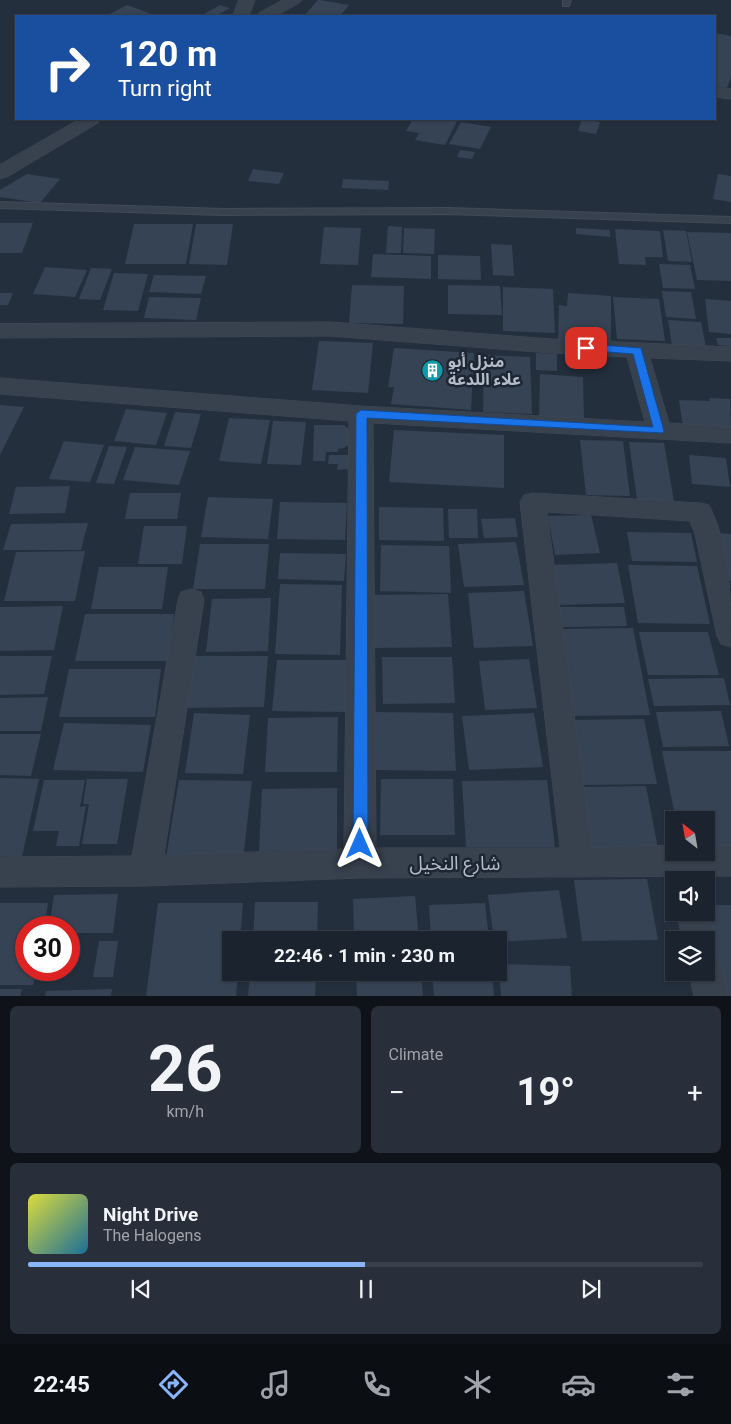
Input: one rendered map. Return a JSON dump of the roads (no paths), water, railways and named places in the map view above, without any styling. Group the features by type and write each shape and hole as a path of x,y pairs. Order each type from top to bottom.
{"street":[{"path":"241,15 247,0"},
{"path":"267,15 294,0"},
{"path":"716,92 731,94"},
{"path":"0,173 90,120"},
{"path":"0,331 330,330 637,350 731,354"},
{"path":"637,350 659,431"},
{"path":"0,386 361,414 731,435"},
{"path":"360,863 361,414"},
{"path":"578,863 533,502 700,512 708,534 731,636"},
{"path":"145,871 192,600"},
{"name":"شارع النخيل","path":"0,872 145,871 360,863 578,863 685,870 731,861"},
{"path":"708,981 711,996"}],"lane":[{"path":"0,205 224,212 449,211 731,220"}],"place":[{"name":"منزل أبو علاء اللدعة","path":"432,370"}]}
